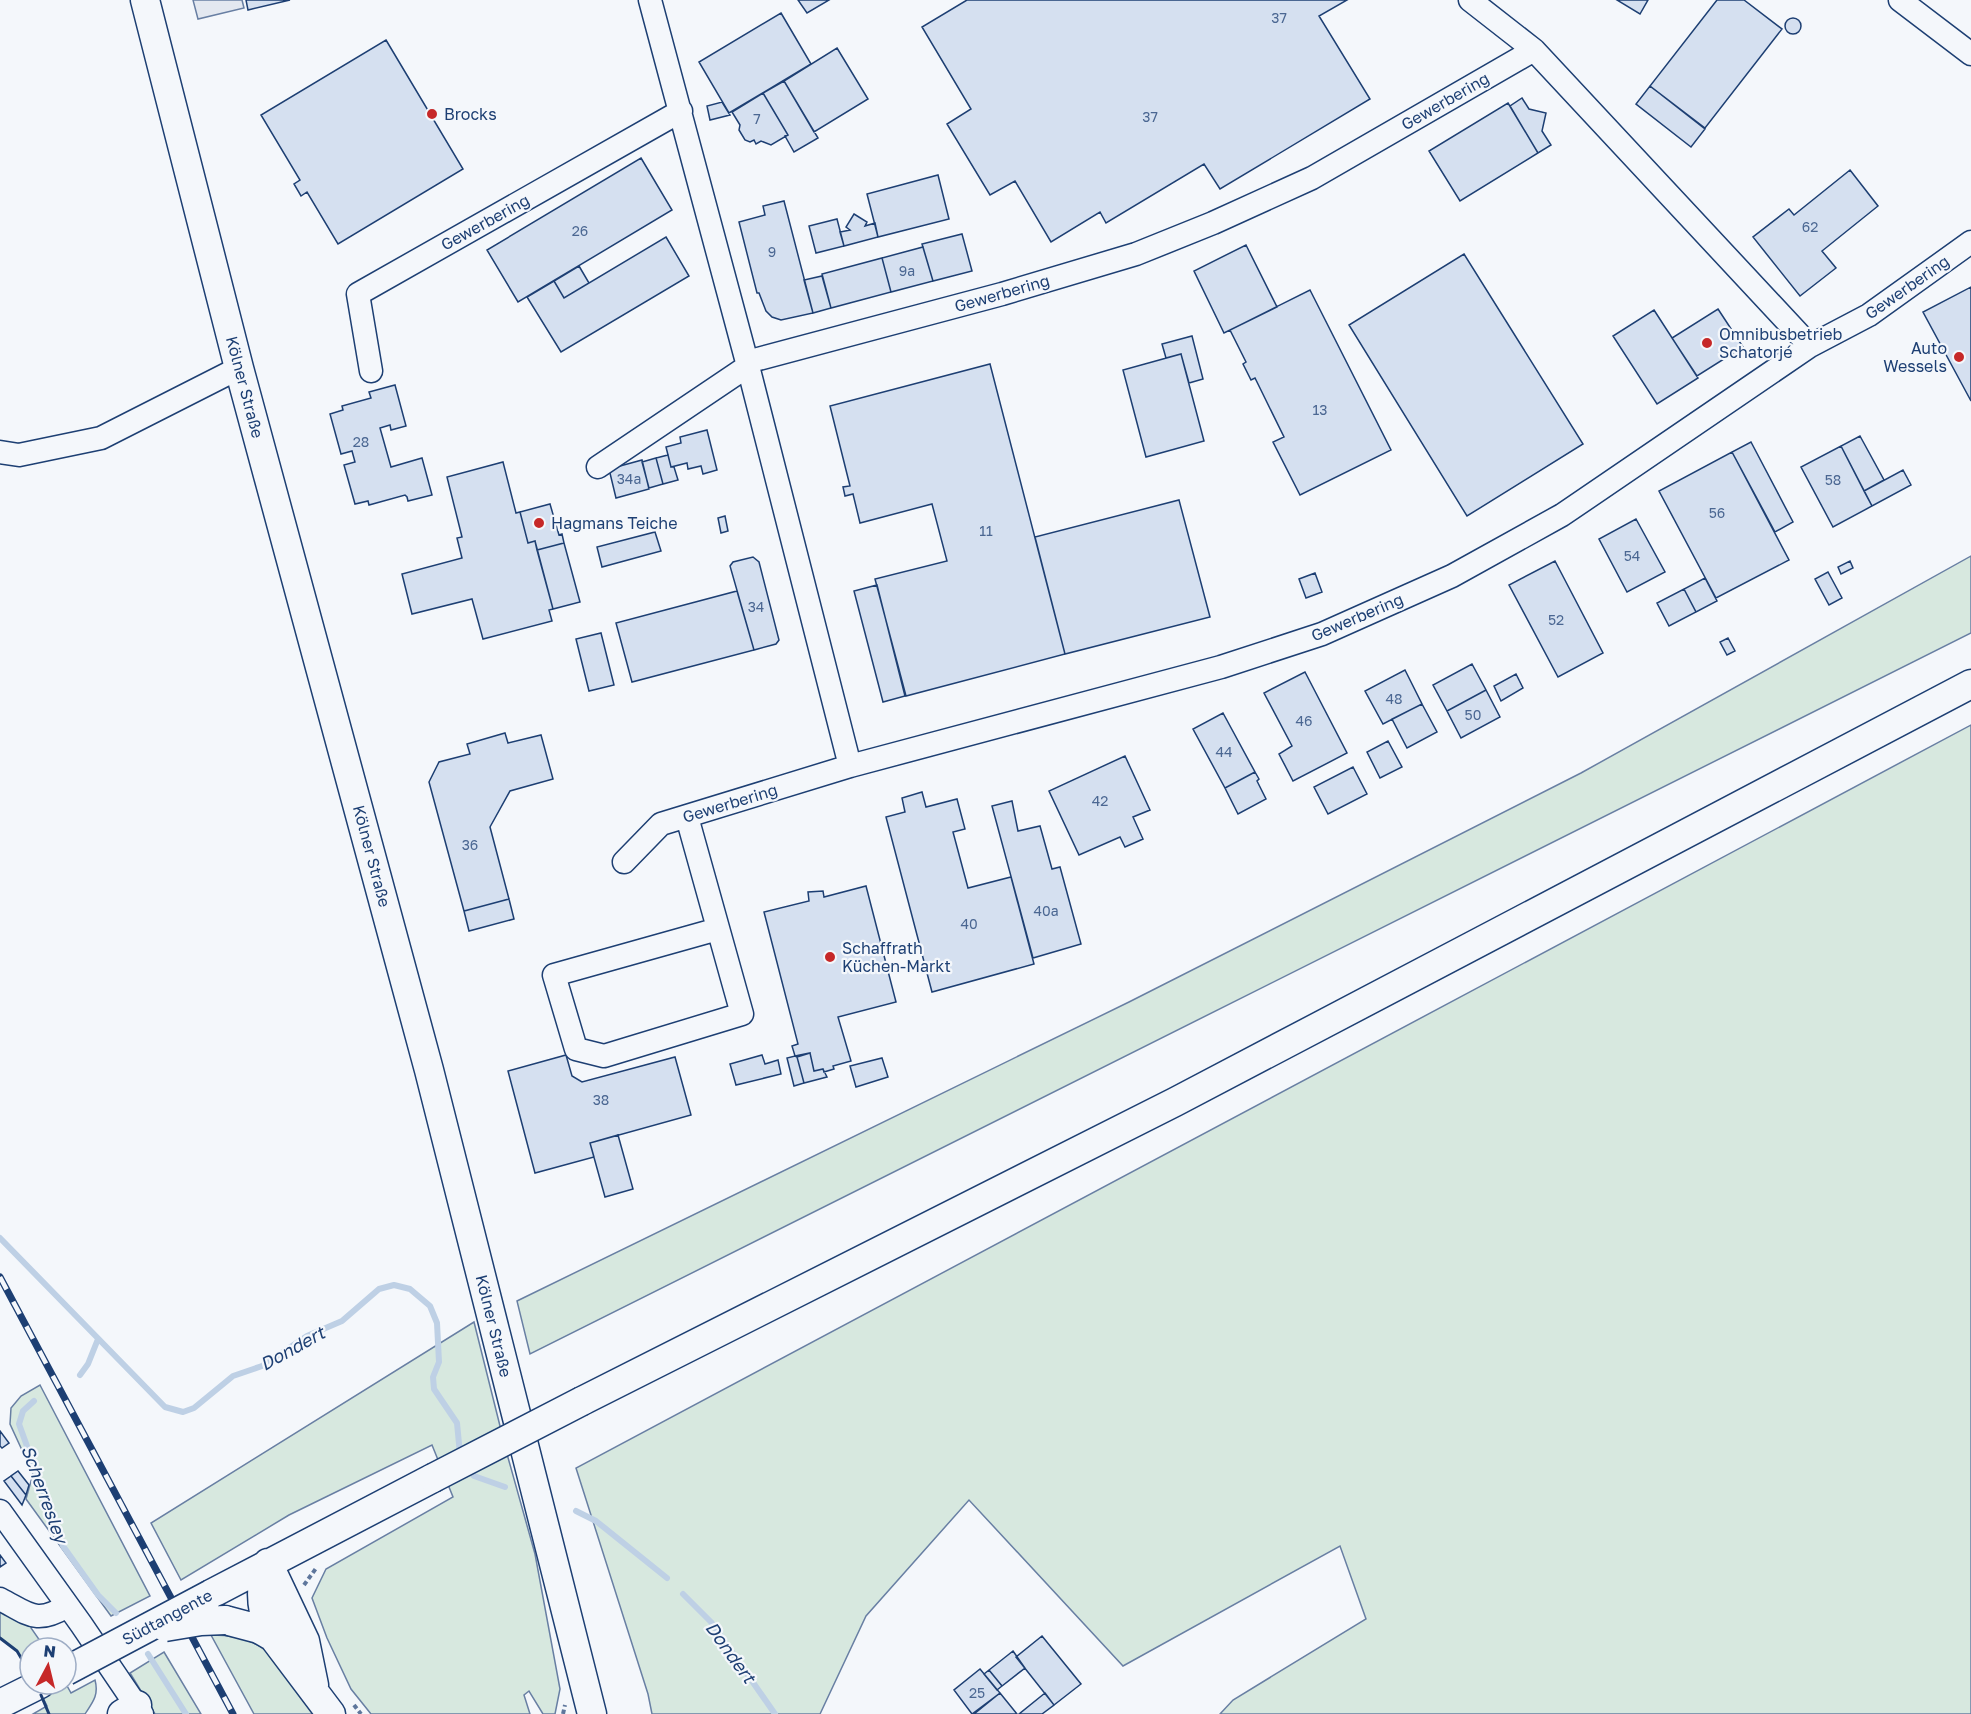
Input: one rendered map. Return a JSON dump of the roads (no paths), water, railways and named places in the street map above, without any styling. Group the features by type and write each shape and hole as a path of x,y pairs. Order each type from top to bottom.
{"main road":[{"name":"Kölner Straße","path":"145,0 239,368 429,1070 592,1714"},
{"name":"Südtangente","path":"78,1665 268,1563 582,1401 1175,1102 1971,684"},
{"path":"268,1563 261,1588 261,1598 273,1637 331,1714"},
{"path":"268,1563 305,1641 315,1690"},
{"path":"140,1632 176,1624 225,1620 259,1629 273,1637"},
{"path":"0,1704 18,1695"}],"street":[{"path":"650,0 681,111 850,766"},
{"path":"1470,0 1534,50 1810,346"},
{"path":"1900,0 1971,54"},
{"name":"Gewerbering","path":"598,467 747,364 1002,294 1147,250 1214,223 1312,178 1534,50"},
{"name":"Gewerbering","path":"371,371 358,294 681,111"},
{"name":"Gewerbering","path":"624,862 661,825 850,766 1221,667 1322,634 1452,576 1562,515 1810,346 1869,315 1971,242"},
{"path":"0,452 19,455 101,438 239,368"},
{"path":"687,817 742,1014 604,1056 576,1049 554,975 718,929"},
{"path":"0,1511 67,1606 134,1711"},
{"path":"0,1599 35,1617 53,1615 67,1606"}],"waterway":[{"name":"Dondert","path":"0,1238 165,1407 183,1412 194,1408 233,1376 262,1366 307,1336 342,1321 379,1289 394,1285 410,1289 430,1306 437,1323 439,1362 433,1377 434,1389 457,1423 460,1454"},
{"name":"Scherresley","path":"80,1375 88,1364 98,1339"},
{"name":"Scherresley","path":"34,1401 23,1411 19,1424 63,1546 98,1595 116,1613"},
{"name":"Dondert","path":"467,1468 474,1476 505,1487"},
{"name":"Dondert","path":"576,1511 596,1521 667,1578"},
{"name":"Dondert","path":"683,1594 711,1622 775,1714"},
{"name":"Scherresley","path":"148,1654 186,1714"}],"railway":[{"path":"0,1277 233,1714"}],"place":[{"name":"Brocks","path":"432,114"},
{"name":"Omnibusbetrieb Schatorjé","path":"1707,343"},
{"name":"Auto Wessels","path":"1959,357"},
{"name":"Hagmans Teiche","path":"539,523"},
{"name":"Schaffrath Küchen-Markt","path":"830,957"}]}
